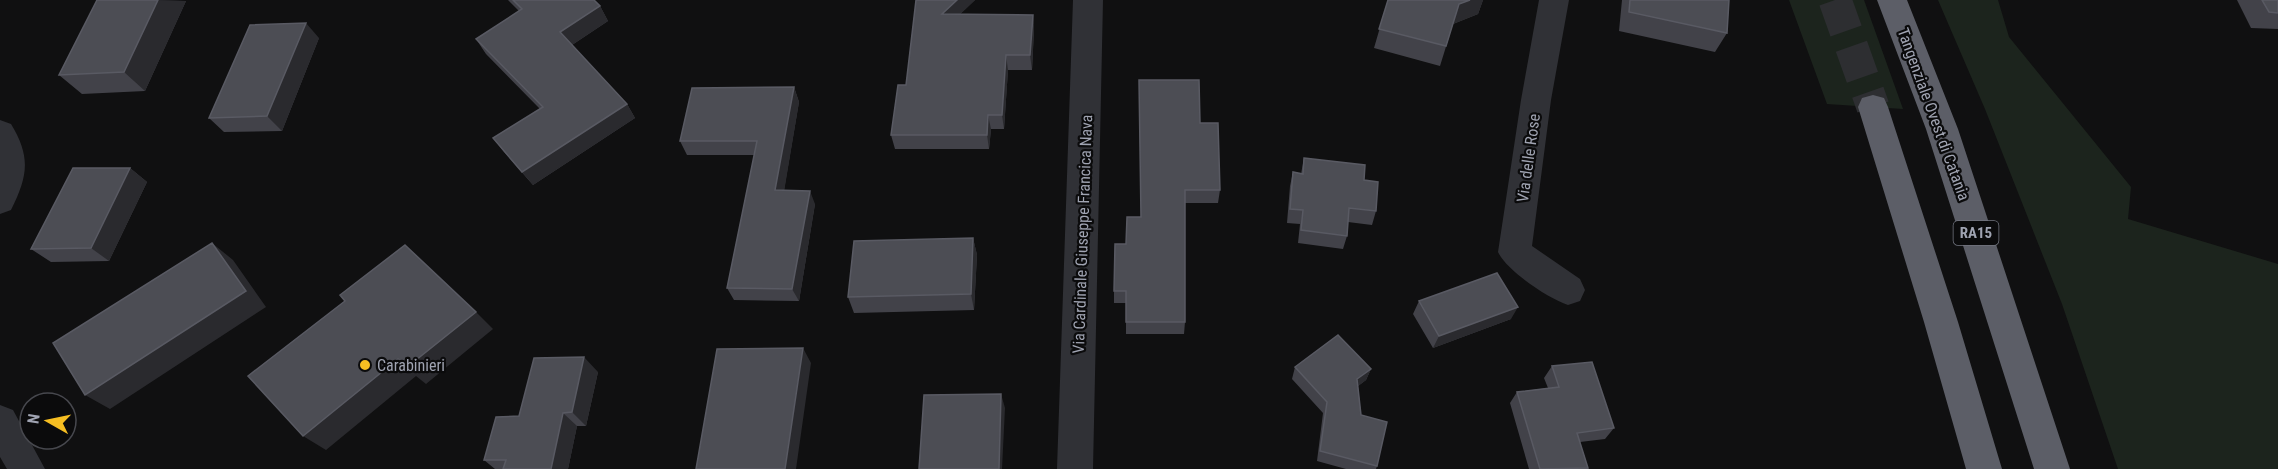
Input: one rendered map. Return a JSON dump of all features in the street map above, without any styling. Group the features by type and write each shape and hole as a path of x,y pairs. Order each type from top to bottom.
{"highway":[{"name":"Tangenziale Ovest di Catania","path":"1892,0 1942,129 2052,469"},
{"path":"1873,107 1941,322 1984,469"}],"street":[{"name":"Via Cardinale Giuseppe Francica Nava","path":"1075,469 1088,0"},
{"name":"Via delle Rose","path":"1554,0 1536,100 1515,252 1568,290"},
{"path":"0,133 6,142 11,162 7,186 0,200"},
{"path":"0,422 27,469"}],"shaded area":[{"path":"1789,0 1864,0 1903,109 1827,104"},
{"path":"1938,0 1998,0 2009,37 2131,187 2128,219 2278,264 2278,469 2118,469 2062,304 1985,109"}],"building":[{"path":"97,0 158,0 124,72 59,75"},
{"path":"513,0 594,0 600,6 560,32 627,104 522,172 493,138 543,107 476,39 522,9"},
{"path":"916,0 957,0 942,14 1033,15 1030,55 1006,55 1002,115 988,115 987,135 891,135 898,85 906,85"},
{"path":"1388,0 1470,0 1459,4 1446,46 1379,29"},
{"path":"1630,0 1729,0 1727,33 1629,12"},
{"path":"2262,0 2278,0 2278,13 2269,12"},
{"path":"306,23 267,116 209,118 250,25"},
{"path":"1139,80 1199,80 1200,123 1218,123 1220,190 1185,190 1185,322 1126,322 1126,291 1114,291 1115,244 1126,244 1127,217 1141,217"},
{"path":"794,87 775,190 810,191 792,289 727,288 757,141 680,141 692,88"},
{"path":"1304,158 1365,165 1364,180 1378,182 1376,211 1349,208 1347,236 1301,230 1303,210 1290,209 1293,172 1303,174"},
{"path":"73,168 130,168 91,248 31,249"},
{"path":"973,238 971,294 848,297 854,241"},
{"path":"212,243 246,291 85,395 53,343"},
{"path":"405,245 476,312 406,368 398,359 303,436 248,376 345,301 340,295"},
{"path":"1497,273 1518,307 1439,336 1419,301"},
{"path":"1338,335 1371,369 1357,379 1361,415 1387,422 1377,466 1320,451 1327,402 1295,367"},
{"path":"803,348 785,469 696,469 717,349"},
{"path":"584,357 572,412 563,413 551,469 503,469 506,460 484,460 496,417 519,416 534,358"},
{"path":"1592,362 1614,428 1577,433 1588,468 1540,469 1517,392 1559,387 1552,366"},
{"path":"1001,394 999,469 919,469 924,395"}],"tunnel":[{"path":"1835,0 1873,107"}],"place":[{"name":"Carabinieri","path":"365,365"}]}
